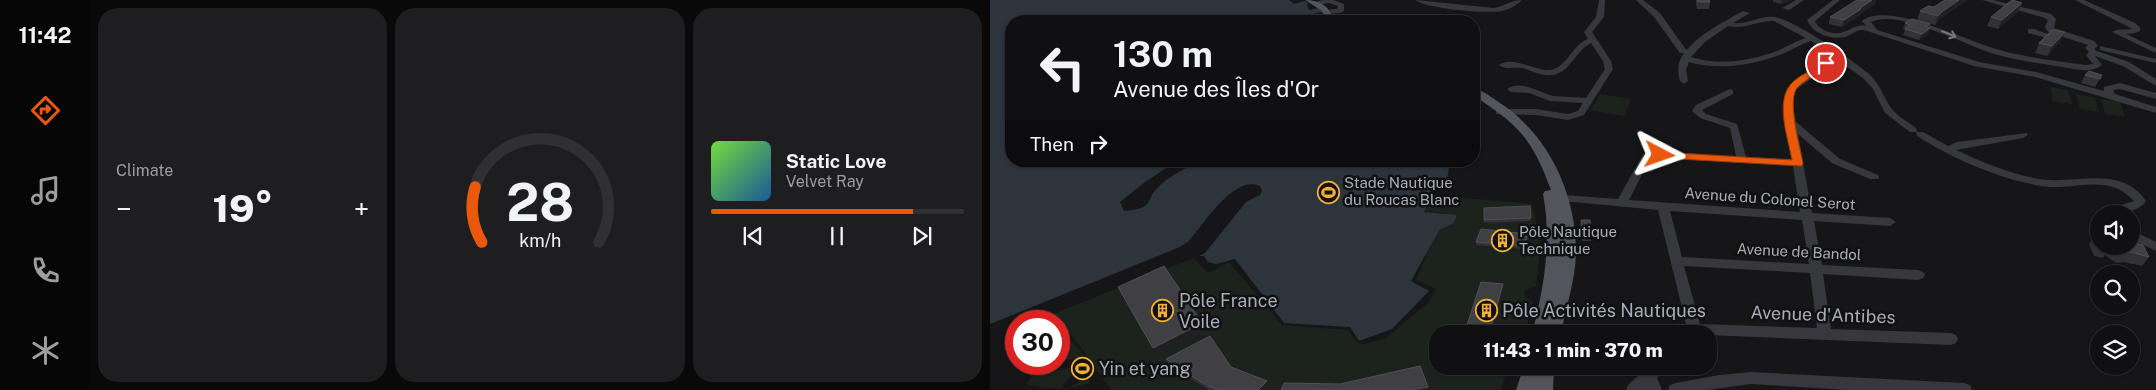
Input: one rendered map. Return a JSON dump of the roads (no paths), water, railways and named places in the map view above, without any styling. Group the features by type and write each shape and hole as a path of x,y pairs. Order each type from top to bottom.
{"main road":[{"path":"1480,95 1503,112 1526,139 1555,197 1568,236 1568,252 1554,325"},
{"path":"1480,99 1503,112"},
{"path":"1543,325 1555,267 1555,197"},
{"path":"1526,390 1530,375"},
{"path":"1543,390 1545,375"}],"street":[{"path":"1418,0 1434,6 1493,10 1507,8 1519,0"},
{"path":"1503,112 1536,112 1568,117 1581,113 1609,69 1607,61 1592,40 1588,29 1600,17 1602,0"},
{"path":"1640,0 1657,15 1684,55 1708,64 1737,62 1774,54 1810,39"},
{"path":"1786,8 1801,0"},
{"path":"1837,0 1814,17 1811,24 1821,31 1834,35 1846,34 1867,19 1878,14 1902,15 1992,51 2086,68 2098,65 2091,57 2093,49"},
{"path":"1985,0 2048,16 2052,19 2049,27 2051,30 2126,64 2156,82"},
{"path":"2078,0 2132,25 2137,29 2135,31 2116,32 2156,51"},
{"path":"1325,8 1342,9 1344,1"},
{"path":"1325,8 1344,1"},
{"path":"1684,80 1682,74 1684,55 1696,45 1746,13"},
{"path":"1727,24 1744,27 1759,19 1784,22 1874,83 1888,111 1916,132 1948,150 2005,174 2029,180 2057,184 2106,180 2134,192 2140,201 2134,205"},
{"path":"1867,19 1868,25 1874,30"},
{"path":"1854,28 1874,30 1978,64 2036,75 2156,110"},
{"path":"2030,31 2093,49 2156,61"},
{"path":"1503,65 1522,66 1546,73 1557,71 1564,67 1583,42 1592,40"},
{"path":"1825,334 1816,269 1788,106 1791,89 1821,68 1832,53"},
{"path":"2112,96 2107,90 2113,86 2156,96"},
{"path":"1511,89 1530,90 1550,98 1589,101"},
{"path":"1730,92 1699,107 1696,112 1734,126 1742,160"},
{"path":"1791,123 1836,161 1874,177"},
{"path":"1948,150 1957,145 2023,135"},
{"path":"1622,202 1648,154 1798,163"},
{"name":"Avenue du Colonel Serot","path":"1555,197 1663,207 1890,222"},
{"path":"1663,207 1690,325"},
{"path":"2140,239 2156,247"},
{"name":"Avenue de Bandol","path":"1677,262 1918,275"},
{"name":"Avenue d'Antibes","path":"1717,332 1951,338"},
{"path":"1634,390 1643,380 1654,377"},
{"path":"1686,389 1752,378 1862,387 1963,390"}],"place":[{"name":"Stade Nautique du Roucas Blanc","path":"1328,192"},
{"name":"Pôle Nautique Technique","path":"1503,241"},
{"name":"Pôle France Voile","path":"1163,311"},
{"name":"Pôle Activités Nautiques","path":"1486,311"},
{"name":"Yin et yang","path":"1083,369"}]}
